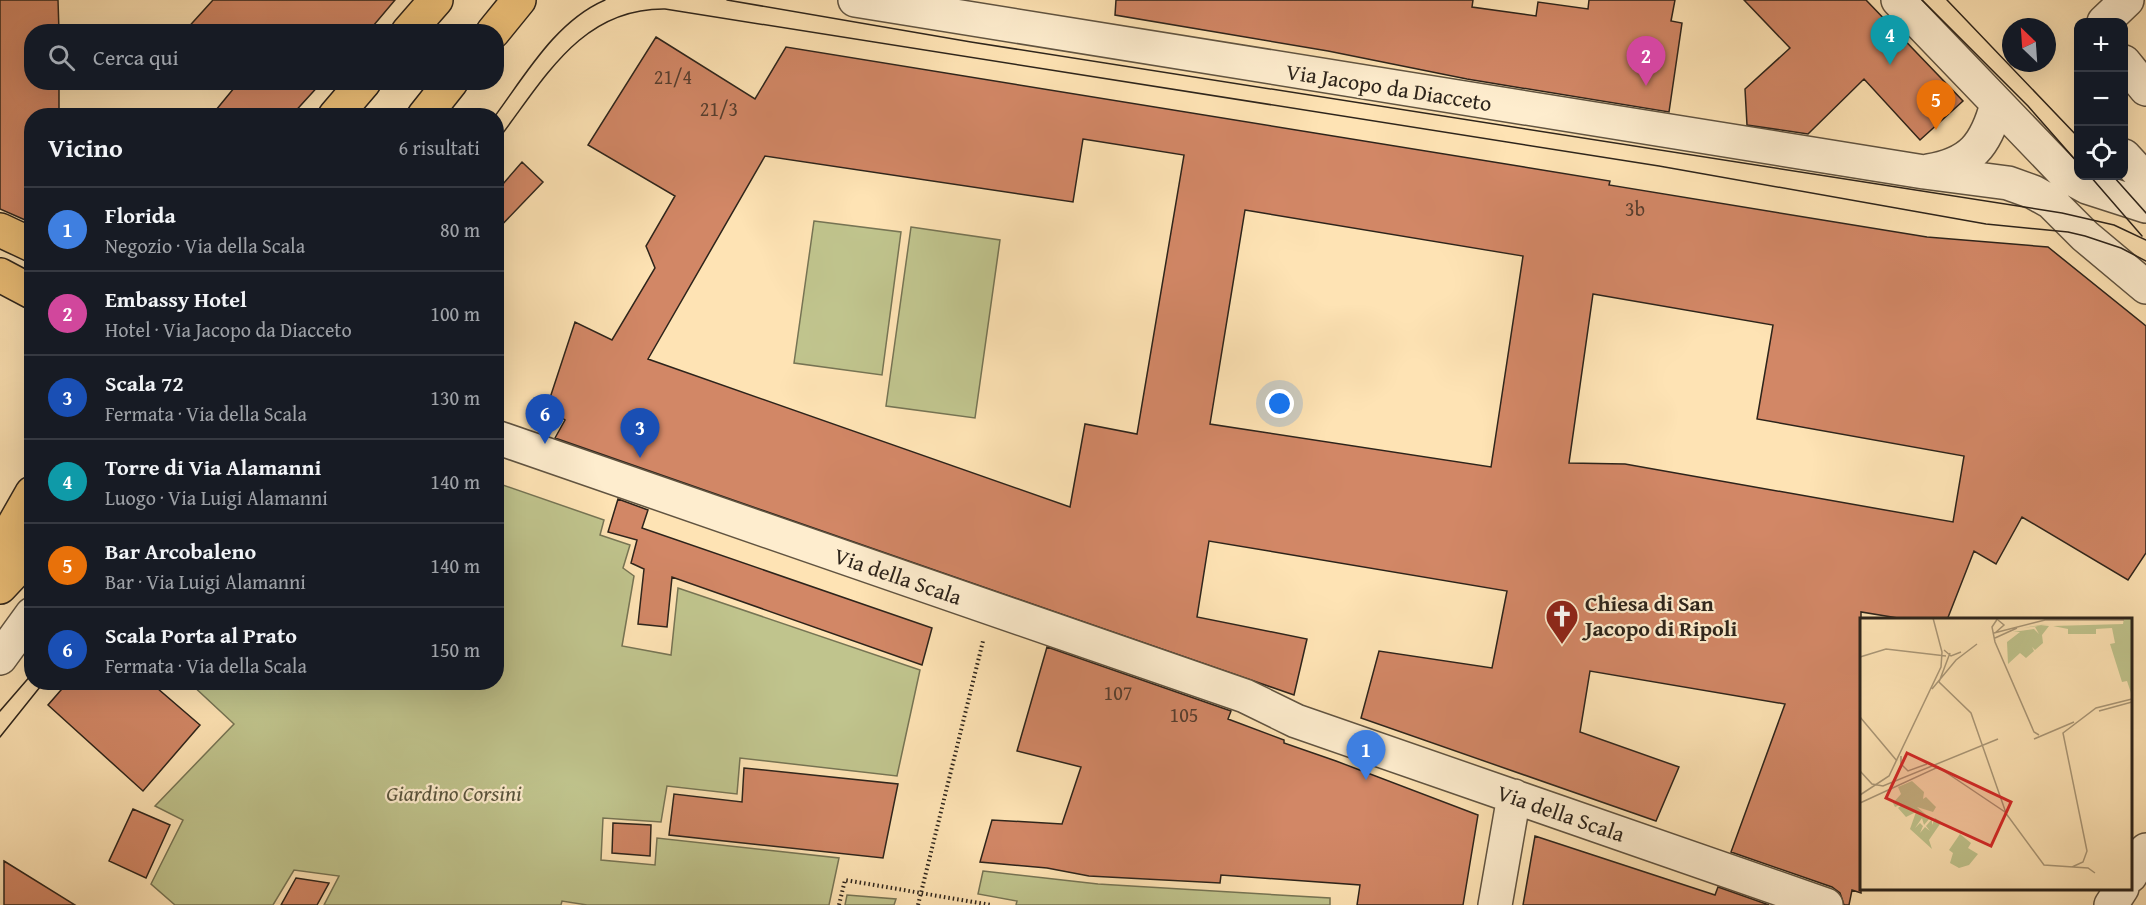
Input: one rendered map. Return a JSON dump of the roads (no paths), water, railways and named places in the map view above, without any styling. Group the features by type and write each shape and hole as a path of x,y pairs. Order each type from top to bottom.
{"main road":[{"path":"415,24 436,0"},
{"path":"500,24 519,0"},
{"path":"342,108 357,90"},
{"path":"430,108 445,90"},
{"path":"0,230 24,240"},
{"path":"0,275 24,288"},
{"path":"0,288 24,292"},
{"path":"0,500 24,478"},
{"path":"0,549 24,507"},
{"path":"0,587 24,562"}],"street":[{"name":"Via Jacopo da Diacceto","path":"855,0 1924,172 2007,183 2032,192 2050,202 2146,287"},
{"path":"1898,0 2067,176 2087,187 2146,206"},
{"path":"2108,18 2127,0"},
{"path":"2128,67 2146,89"},
{"path":"1924,172 1944,169 1972,154 1986,136 1997,104"},
{"path":"2128,160 2146,180"},
{"name":"Via della Scala","path":"504,439 1245,696 1296,721 1826,905"},
{"name":"Via della Scala","path":"504,461 1241,715 1296,721"},
{"path":"0,658 24,625"},
{"path":"1495,905 1514,796"},
{"path":"2131,874 2146,850"},
{"path":"2111,905 2120,890"}],"tram line":[{"path":"501,108 543,50 557,35 587,9 605,0"},
{"path":"727,0 971,42 2062,213 2114,225 2146,240"},
{"path":"1922,0 2028,106 2074,158"},
{"path":"1947,0 2074,133"},
{"path":"504,131 547,73 586,35 609,21 635,12 665,9 1659,166 1986,224 2068,232 2121,248 2146,261"},
{"path":"2093,180 2142,236"},
{"path":"2117,180 2146,213"},
{"path":"0,711 24,683"},
{"path":"0,737 38,690"}],"place":[{"name":"Torre di Via Alamanni","path":"1890,65"},
{"name":"Embassy Hotel","path":"1646,86"},
{"name":"Bar Arcobaleno","path":"1936,130"},
{"name":"Scala Porta al Prato","path":"545,444"},
{"name":"Scala 72","path":"640,458"},
{"name":"Chiesa di San Jacopo di Ripoli","path":"1562,645"},
{"name":"Florida","path":"1366,780"}],"park label":[{"name":"Giardino Corsini","path":"454,793"}]}
